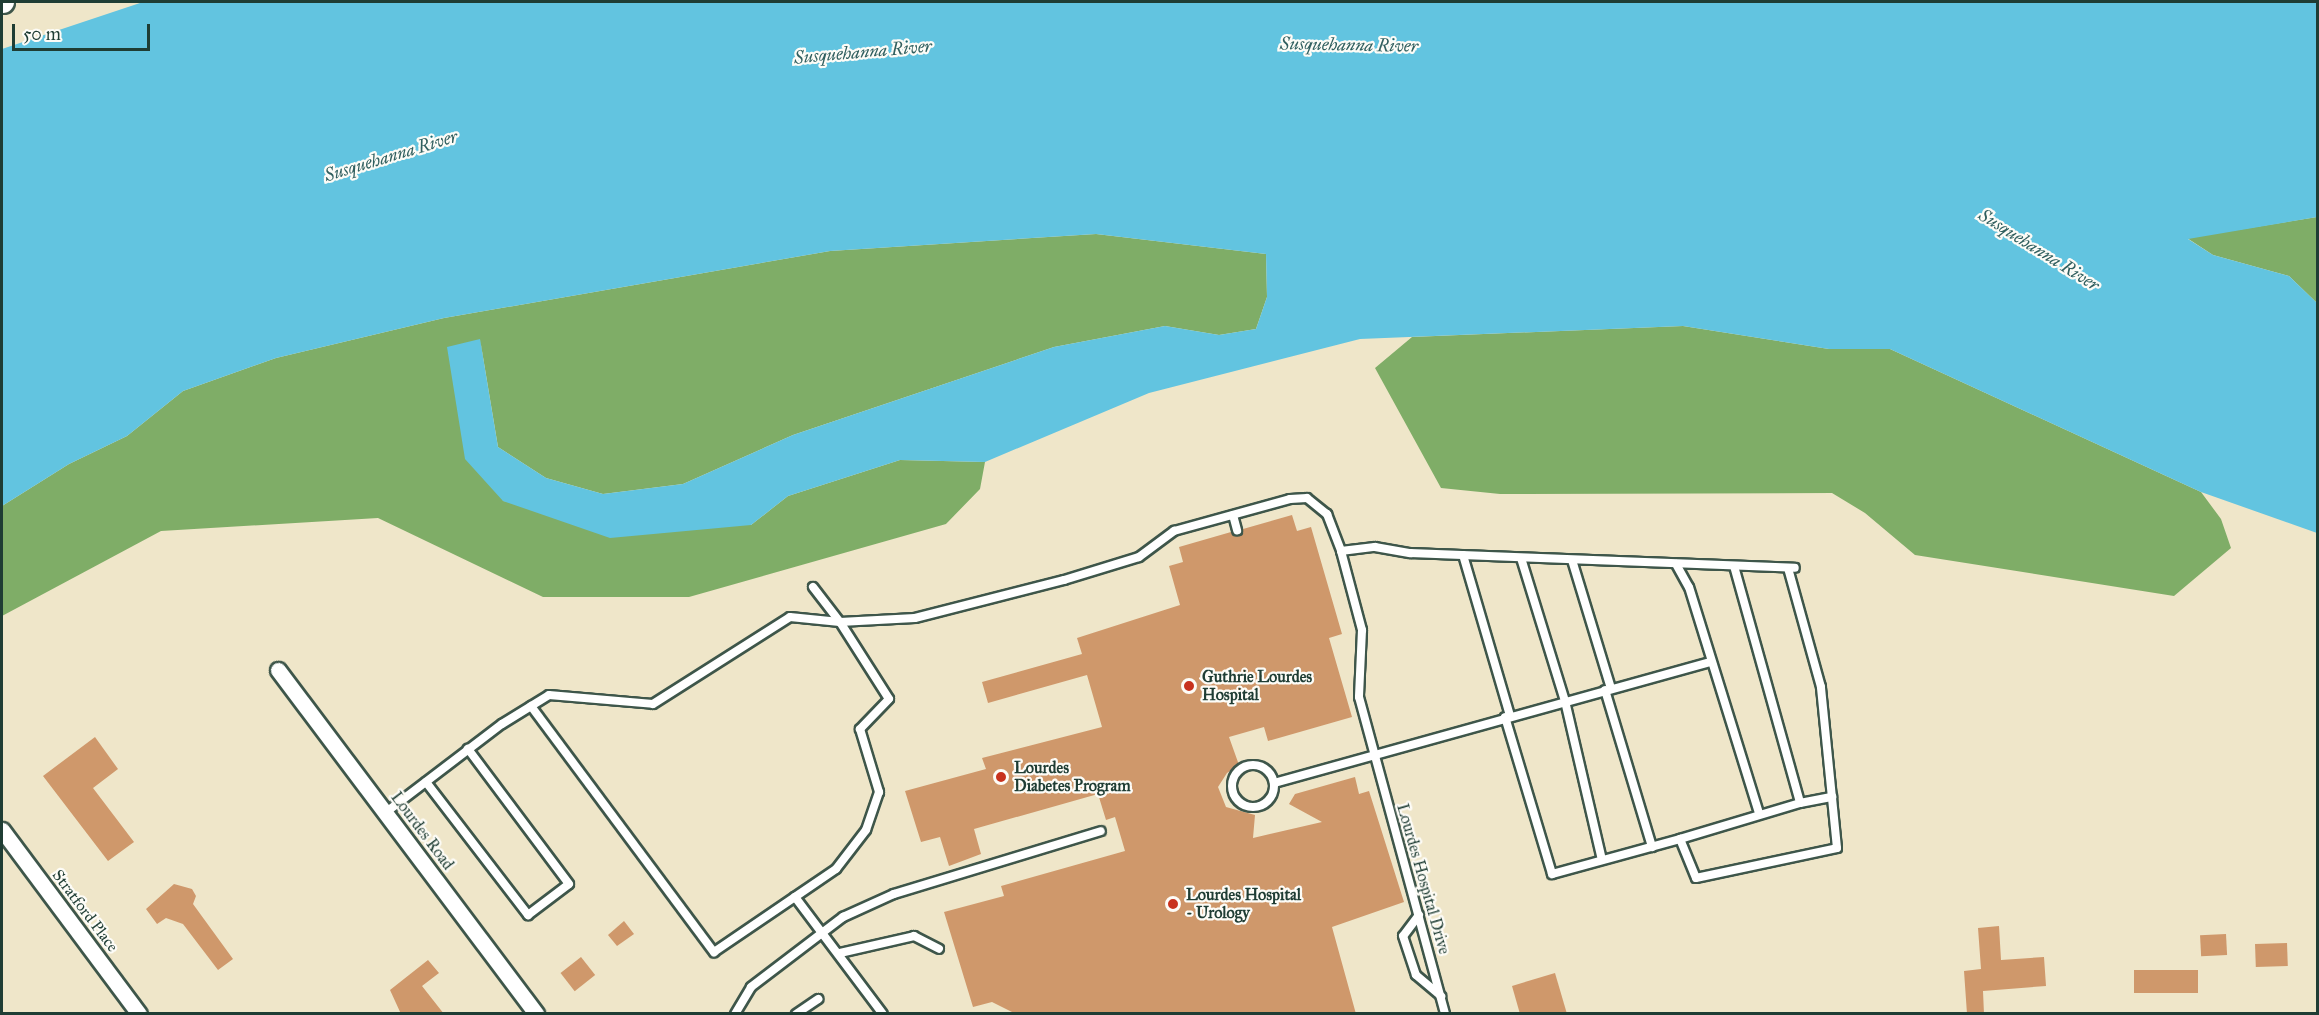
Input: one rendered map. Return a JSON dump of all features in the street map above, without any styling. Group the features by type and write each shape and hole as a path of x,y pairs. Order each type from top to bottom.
{"street":[{"name":"Lourdes Road","path":"278,670 536,1014"},
{"name":"Stratford Place","path":"2,830 139,1014"}],"lane":[{"name":"Lourdes Hospital Drive","path":"1233,514 1307,498 1327,514 1341,551 1362,630 1358,682 1373,753 1445,1014"},
{"path":"385,813 468,749 549,695 653,704 790,617 840,622 915,618 962,608 1139,557 1174,531 1233,514 1237,530"},
{"path":"1341,551 1375,547 1410,553 1792,568 1821,687 1837,848 1696,878 1680,839"},
{"path":"1462,555 1552,874 1680,839 1759,813 1832,797"},
{"path":"1521,558 1565,701 1602,860"},
{"path":"1572,560 1652,847"},
{"path":"1676,564 1689,587 1710,662 1759,813"},
{"path":"1734,566 1800,803"},
{"path":"531,706 714,952 836,869 866,830 879,792 861,729 889,699 840,622 813,587"},
{"path":"1274,783 1373,753 1710,662"},
{"path":"426,782 528,915 569,884 468,749"},
{"path":"1248,766 1268,771 1274,783 1272,796 1255,807 1242,804 1232,786 1237,773 1248,766"},
{"path":"735,1014 751,987 822,929 894,894 1101,831"},
{"path":"795,897 822,929 884,1014"},
{"path":"1419,915 1403,936 1416,975 1441,996"},
{"path":"840,953 914,936 939,949"},
{"path":"796,1014 818,999"}],"green space":[{"path":"2317,217 2317,303 2289,276 2213,255 2187,238"},
{"path":"1096,234 1266,254 1267,297 1256,329 1219,335 1165,326 1054,347 793,435 683,484 603,494 546,478 498,447 480,339 503,501 751,525 788,496 900,460 985,462 980,489 946,524 689,597 543,597 378,518 161,531 2,616 2,506 69,464 127,436 183,391 276,358 444,318 830,251"},
{"path":"1683,326 1829,349 1890,349 2201,492 2221,519 2231,548 2174,596 1915,555 1865,513 1832,493 1500,494 1441,488 1375,368 1412,337"}],"water":[{"name":"Susquehanna River","path":"143,2 2317,2 2317,217 2188,239 2213,255 2289,276 2317,303 2317,533 2201,492 1890,349 1829,349 1683,326 1360,339 1149,393 985,462 900,460 788,496 751,525 610,538 503,501 465,459 447,347 480,339 498,447 546,478 603,494 683,484 793,435 1054,347 1165,326 1219,335 1256,329 1267,297 1266,254 1096,234 830,251 444,318 276,358 183,391 127,436 69,464 2,506 2,49"}],"building":[{"path":"1292,515 1297,531 1311,527 1342,634 1329,638 1352,717 1268,741 1264,727 1229,737 1239,765 1227,773 1218,787 1226,807 1255,815 1253,838 1322,822 1289,804 1295,794 1355,777 1359,794 1369,791 1404,902 1332,927 1356,1014 1016,1014 992,1002 973,1007 944,912 1004,896 1001,886 1125,851 1115,817 1106,820 1098,794 974,829 981,854 949,866 940,837 921,842 905,791 986,769 982,758 1102,727 1087,675 988,703 982,682 1082,654 1077,638 1180,605 1169,566 1183,562 1179,547 1231,532 1239,536 1243,529"},
{"path":"95,737 118,769 93,788 134,842 108,861 43,776"},
{"path":"174,884 192,889 196,896 193,904 233,959 218,970 183,924 166,918 157,924 146,909"},
{"path":"624,921 634,934 617,946 608,935"},
{"path":"1999,926 2001,960 2044,957 2046,986 1983,991 1984,1014 1967,1014 1964,971 1981,969 1978,928"},
{"path":"2226,934 2227,955 2201,956 2200,935"},
{"path":"2287,943 2288,966 2256,967 2255,944"},
{"path":"581,957 595,975 575,991 561,973"},
{"path":"428,960 439,973 422,986 444,1014 401,1014 390,990"},
{"path":"2134,970 2198,970 2198,993 2134,993"},
{"path":"1555,973 1567,1014 1520,1014 1512,986"}],"place":[{"name":"Guthrie Lourdes Hospital","path":"1189,686"},
{"name":"Lourdes Diabetes Program","path":"1001,777"},
{"name":"Lourdes Hospital - Urology","path":"1173,904"}]}
